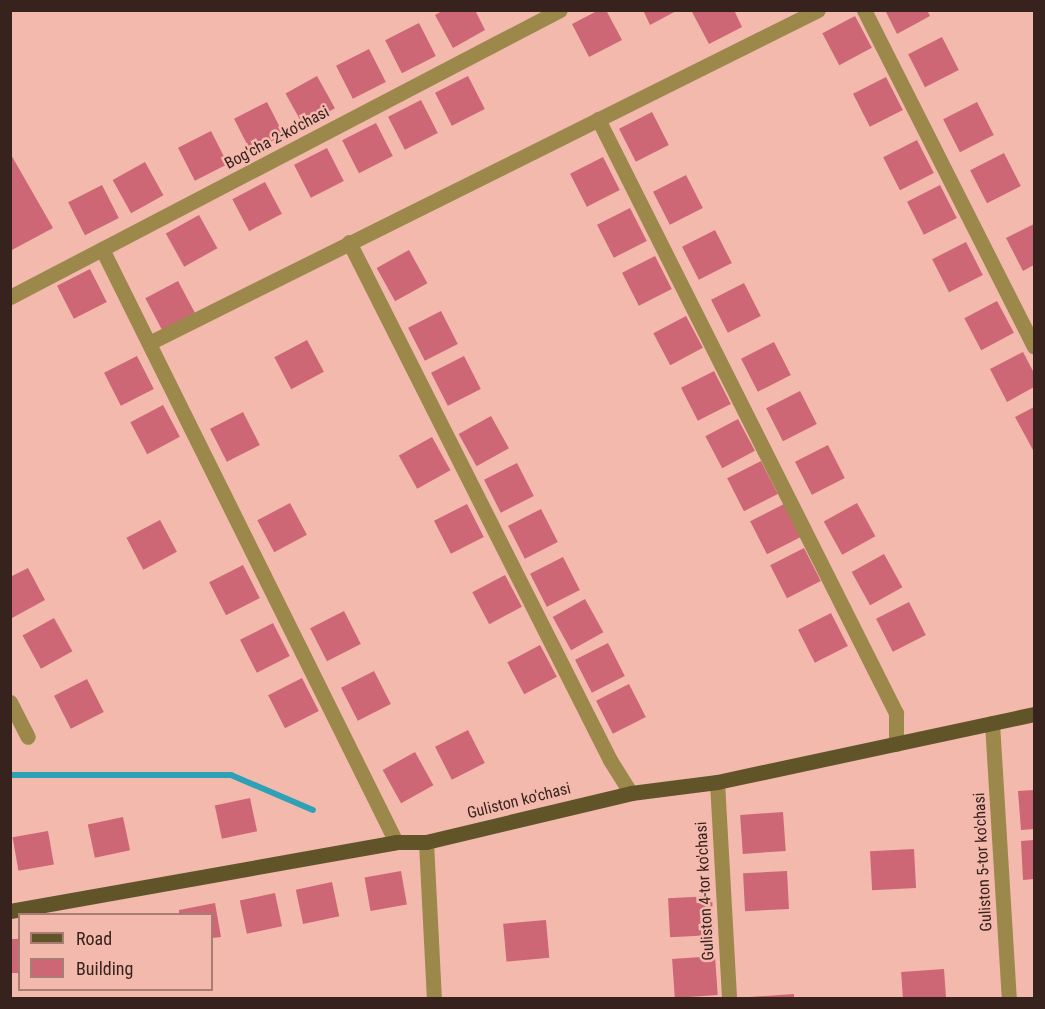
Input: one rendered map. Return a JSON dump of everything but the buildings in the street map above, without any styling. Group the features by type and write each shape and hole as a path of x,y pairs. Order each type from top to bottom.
{"main road":[{"name":"Guliston ko'chasi","path":"10,911 396,842 426,842 631,793 717,782 1035,714"}],"street":[{"name":"Bog'cha 2-ko'chasi","path":"10,297 560,10"},
{"path":"149,343 818,10"},
{"path":"864,10 1035,347"},
{"path":"598,119 896,713 896,744"},
{"path":"349,242 610,760 631,793"},
{"path":"102,249 396,842"},
{"path":"10,702 28,737"},
{"name":"Guliston 5-tor ko'chasi","path":"992,723 1009,999"},
{"name":"Guliston 4-tor ko'chasi","path":"717,782 729,999"},
{"path":"426,842 434,999"}],"waterway":[{"path":"10,775 231,775 313,810"}]}
